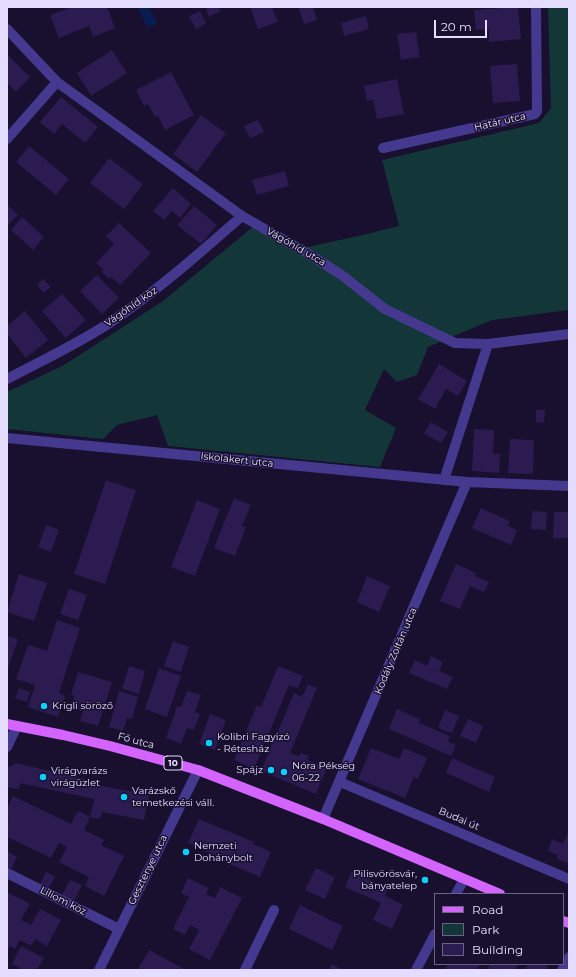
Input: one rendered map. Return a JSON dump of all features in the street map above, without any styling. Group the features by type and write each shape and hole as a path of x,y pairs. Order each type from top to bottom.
{"main road":[{"name":"Fő utca","path":"12,725 110,746 198,770 323,819"},
{"name":"10","path":"323,819 498,893"}],"street":[{"name":"Határ utca","path":"383,148 535,114 537,111 536,7"},
{"name":"Vágóhíd utca","path":"7,30 57,82 242,216 312,256 343,276 385,309 455,343 488,344 569,334"},
{"path":"7,139 57,82"},
{"name":"Vágóhíd köz","path":"7,379 62,351 113,320 162,285 242,216"},
{"path":"444,480 488,344"},
{"name":"Iskolakert utca","path":"7,438 467,482 569,486"},
{"name":"Kodály Zoltán utca","path":"323,819 467,482"},
{"path":"7,747 12,725"},
{"name":"Gesztenye utca","path":"99,970 198,770"},
{"name":"Budai út","path":"340,782 569,879"},
{"name":"Liliom köz","path":"7,873 119,929"},
{"path":"457,893 464,879"},
{"path":"245,970 274,910"},
{"path":"416,970 434,936"},
{"path":"562,970 569,958"}],"green space":[{"path":"548,7 569,7 569,310 492,320 428,347 417,375 397,382 384,369 365,410 396,428 380,467 168,446 157,415 117,425 103,439 7,429 7,392 64,365 163,301 260,221 308,247 399,226 382,160 539,123 551,108"}],"water":[{"path":"137,7 149,7 157,23 148,28"}],"building":[{"path":"72,7 107,7 115,28 93,37 89,26 59,38 50,15"},
{"path":"209,7 218,7 221,11 209,17 206,9"},
{"path":"250,7 272,7 278,22 258,29"},
{"path":"298,7 313,7 317,20 304,24"},
{"path":"518,7 521,39 489,42 489,29 476,30 474,10"},
{"path":"200,11 206,23 196,29 189,16"},
{"path":"366,16 369,29 344,36 341,23"},
{"path":"416,32 420,57 401,60 397,34"},
{"path":"112,50 127,73 91,96 77,73"},
{"path":"7,54 30,77 16,92 7,83"},
{"path":"517,64 520,101 493,103 490,66"},
{"path":"171,72 194,115 165,130 158,116 155,117 148,104 144,106 136,90"},
{"path":"397,79 404,114 377,119 373,100 367,101 364,86"},
{"path":"61,97 98,127 85,143 62,124 54,134 40,122"},
{"path":"201,115 226,133 197,172 173,154"},
{"path":"258,120 264,132 250,138 244,126"},
{"path":"29,146 69,179 56,195 16,162"},
{"path":"109,158 143,184 124,209 90,183"},
{"path":"285,171 289,186 257,195 252,180"},
{"path":"173,188 191,204 180,218 172,211 164,220 153,211"},
{"path":"7,204 18,215 7,226"},
{"path":"194,206 217,225 201,244 177,225"},
{"path":"22,217 44,237 33,250 11,230"},
{"path":"119,223 151,253 120,285 111,277 109,279 102,272 104,270 96,263 114,244 106,236"},
{"path":"97,275 119,298 102,314 80,291"},
{"path":"43,279 51,287 44,293 37,285"},
{"path":"62,294 86,320 66,338 42,311"},
{"path":"25,311 48,340 26,358 7,334 7,326"},
{"path":"439,364 467,381 458,396 446,389 435,409 418,399"},
{"path":"536,410 545,410 544,423 536,422"},
{"path":"431,422 448,432 441,443 424,433"},
{"path":"474,429 494,430 493,454 500,454 499,473 472,471"},
{"path":"510,439 534,440 533,474 508,473"},
{"path":"106,480 136,490 105,584 74,574"},
{"path":"234,498 251,505 242,526 246,527 235,556 214,548"},
{"path":"197,500 220,509 195,576 171,567"},
{"path":"481,508 510,521 508,526 517,530 511,545 472,528"},
{"path":"532,511 547,512 546,530 531,529"},
{"path":"554,512 569,512 569,538 553,538"},
{"path":"46,525 59,530 51,552 38,547"},
{"path":"456,564 476,573 475,576 489,582 484,592 470,586 460,609 440,601"},
{"path":"19,574 47,583 34,621 7,612"},
{"path":"367,576 390,586 379,612 357,602"},
{"path":"69,589 87,595 78,620 60,614"},
{"path":"57,620 80,628 59,693 65,696 58,717 28,707 35,685 16,679 28,645 47,651"},
{"path":"7,636 18,639 7,672"},
{"path":"173,641 189,647 181,672 164,666"},
{"path":"431,656 443,662 439,671 453,677 447,689 409,673 415,660 427,666"},
{"path":"129,666 145,671 139,694 122,689"},
{"path":"278,666 303,676 298,688 289,685 254,769 234,760 257,705 261,707"},
{"path":"159,668 181,676 167,717 145,709"},
{"path":"78,672 112,682 98,726 80,721 83,711 71,708 74,696 71,695"},
{"path":"308,684 317,688 290,753 299,756 300,753 309,756 307,760 327,768 316,794 261,771 294,693 302,697"},
{"path":"19,688 30,692 27,702 15,698"},
{"path":"119,691 138,697 132,719 127,718 123,731 109,727"},
{"path":"187,691 201,695 195,712 200,714 194,730 187,728 181,744 166,738 177,706 181,707"},
{"path":"397,709 420,719 419,723 450,736 448,742 456,745 451,756 389,729"},
{"path":"445,710 459,716 452,733 438,728"},
{"path":"210,714 226,720 215,750 199,744"},
{"path":"468,719 483,726 476,743 460,736"},
{"path":"371,748 399,759 404,748 427,758 418,779 414,777 405,798 358,779"},
{"path":"452,758 495,777 489,792 446,773"},
{"path":"16,763 98,782 97,785 149,795 144,820 102,812 100,819 90,817 94,799 20,783 19,789 7,787 7,768"},
{"path":"13,796 71,824 78,811 90,817 84,830 104,840 101,845 124,856 104,896 85,886 89,877 59,862 67,847 59,843 51,858 7,837 7,823 9,820 7,819 7,809"},
{"path":"199,819 254,842 253,844 271,852 260,877 222,861 223,859 188,843"},
{"path":"569,830 569,864 557,859 558,855 548,851 552,839 563,844"},
{"path":"7,851 17,857 11,869 7,867"},
{"path":"316,868 335,877 325,899 305,890"},
{"path":"352,871 388,888 385,896 403,905 392,929 373,920 381,903 345,887"},
{"path":"46,872 55,877 49,888 40,884"},
{"path":"188,878 209,888 206,894 215,898 220,887 242,898 210,960 189,949 199,930 190,925 185,935 173,929 189,897 181,893"},
{"path":"70,880 82,885 74,901 62,895"},
{"path":"7,892 30,904 21,920 31,925 40,909 61,920 47,946 35,939 31,946 20,940 15,949 10,946 7,951"},
{"path":"300,905 343,926 332,950 289,929"},
{"path":"21,946 44,958 37,970 24,970 12,964"},
{"path":"149,950 186,970 139,970 138,969"},
{"path":"332,964 343,970 329,970"},
{"path":"448,965 480,965 477,970 445,970"},
{"path":"490,965 518,965 515,970 487,970"},
{"path":"528,965 548,966 546,970 525,970"}],"place":[{"name":"Krigli söröző","path":"44,706"},
{"name":"Kolibri Fagyizó - Rétesház","path":"209,743"},
{"name":"Spájz","path":"271,770"},
{"name":"Nóra Pékség 06-22","path":"284,772"},
{"name":"Virágvarázs virágüzlet","path":"43,777"},
{"name":"Varázskő temetkezési váll.","path":"124,797"},
{"name":"Nemzeti Dohánybolt","path":"186,852"},
{"name":"Pilisvörösvár, bányatelep","path":"425,880"}]}
